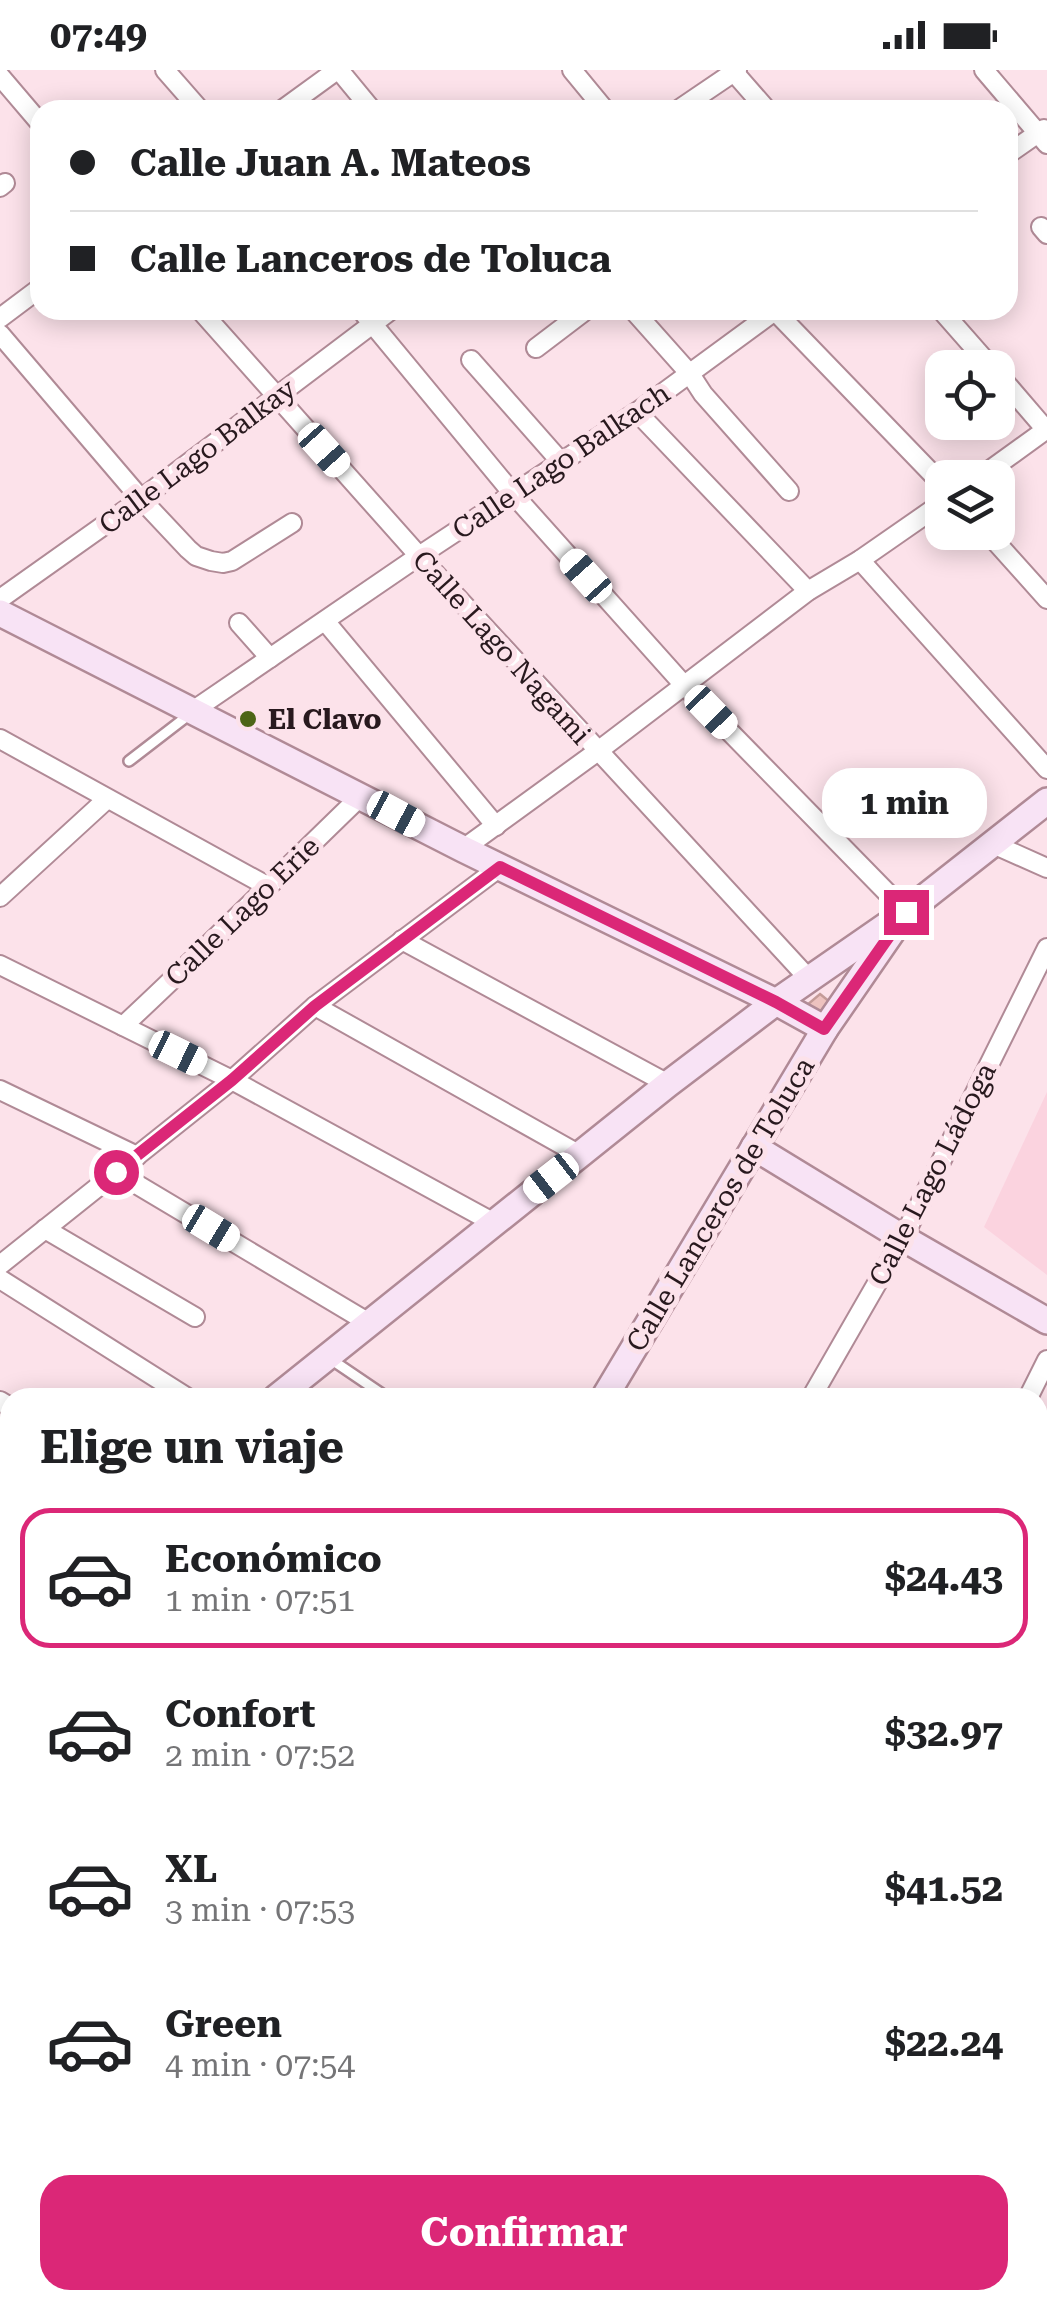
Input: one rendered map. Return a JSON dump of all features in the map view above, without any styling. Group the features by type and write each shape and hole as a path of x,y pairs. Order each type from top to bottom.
{"main road":[{"path":"0,613 824,1029"},
{"path":"288,1388 668,1084 776,1002 906,912 1047,801"},
{"name":"Calle Lanceros de Toluca","path":"610,1388 824,1029 906,912"},
{"path":"754,1147 1047,1321"}],"street":[{"path":"165,70 191,100"},
{"path":"296,100 338,70 364,100"},
{"path":"572,70 597,100"},
{"path":"984,70 1012,100"},
{"path":"692,100 734,71 758,100"},
{"path":"0,76 30,111"},
{"path":"1018,107 1044,135 1018,149"},
{"path":"0,318 30,296"},
{"name":"Calle Lago Nagami","path":"209,320 419,556 809,979"},
{"name":"Calle Lago Balkay","path":"0,599 141,500 276,397 364,320"},
{"path":"369,320 514,494 684,684 906,912"},
{"path":"536,348 573,320"},
{"path":"641,320 789,490"},
{"name":"Calle Lago Balkach","path":"194,710 637,412 762,320"},
{"path":"785,320 925,466"},
{"path":"950,320 976,350"},
{"path":"0,334 141,500 196,556 223,564 292,523"},
{"path":"471,360 560,462"},
{"path":"1004,460 1047,430 1015,393"},
{"path":"637,412 808,592"},
{"path":"463,849 808,592 925,515"},
{"path":"1003,550 1047,599"},
{"path":"860,560 1047,769"},
{"path":"325,621 496,826"},
{"path":"239,622 270,658"},
{"path":"0,739 267,886"},
{"name":"Calle Lago Erie","path":"122,1026 362,796"},
{"path":"0,896 106,799"},
{"path":"994,844 1047,868"},
{"path":"0,1265 232,1080 315,1006 500,867"},
{"path":"402,940 668,1084"},
{"name":"Calle Lago Ládoga","path":"816,1388 903,1238 1047,948"},
{"path":"0,965 232,1080 494,1223"},
{"path":"315,1006 580,1155"},
{"path":"0,1090 137,1156"},
{"path":"116,1172 369,1323"},
{"path":"45,1229 195,1316"},
{"path":"0,1279 172,1388"},
{"path":"1033,1388 1047,1360"}],"lane":[{"path":"129,761 194,710"},
{"path":"327,1356 374,1388"}],"shaded area":[{"path":"1047,1092 1047,1275 984,1227"}],"building":[{"path":"820,994 830,1002 817,1015 807,1005"}],"place":[{"name":"El Clavo","path":"248,719"}],"route":[{"path":"116,1172 232,1080 315,1006 500,867 824,1029 906,912"}]}
